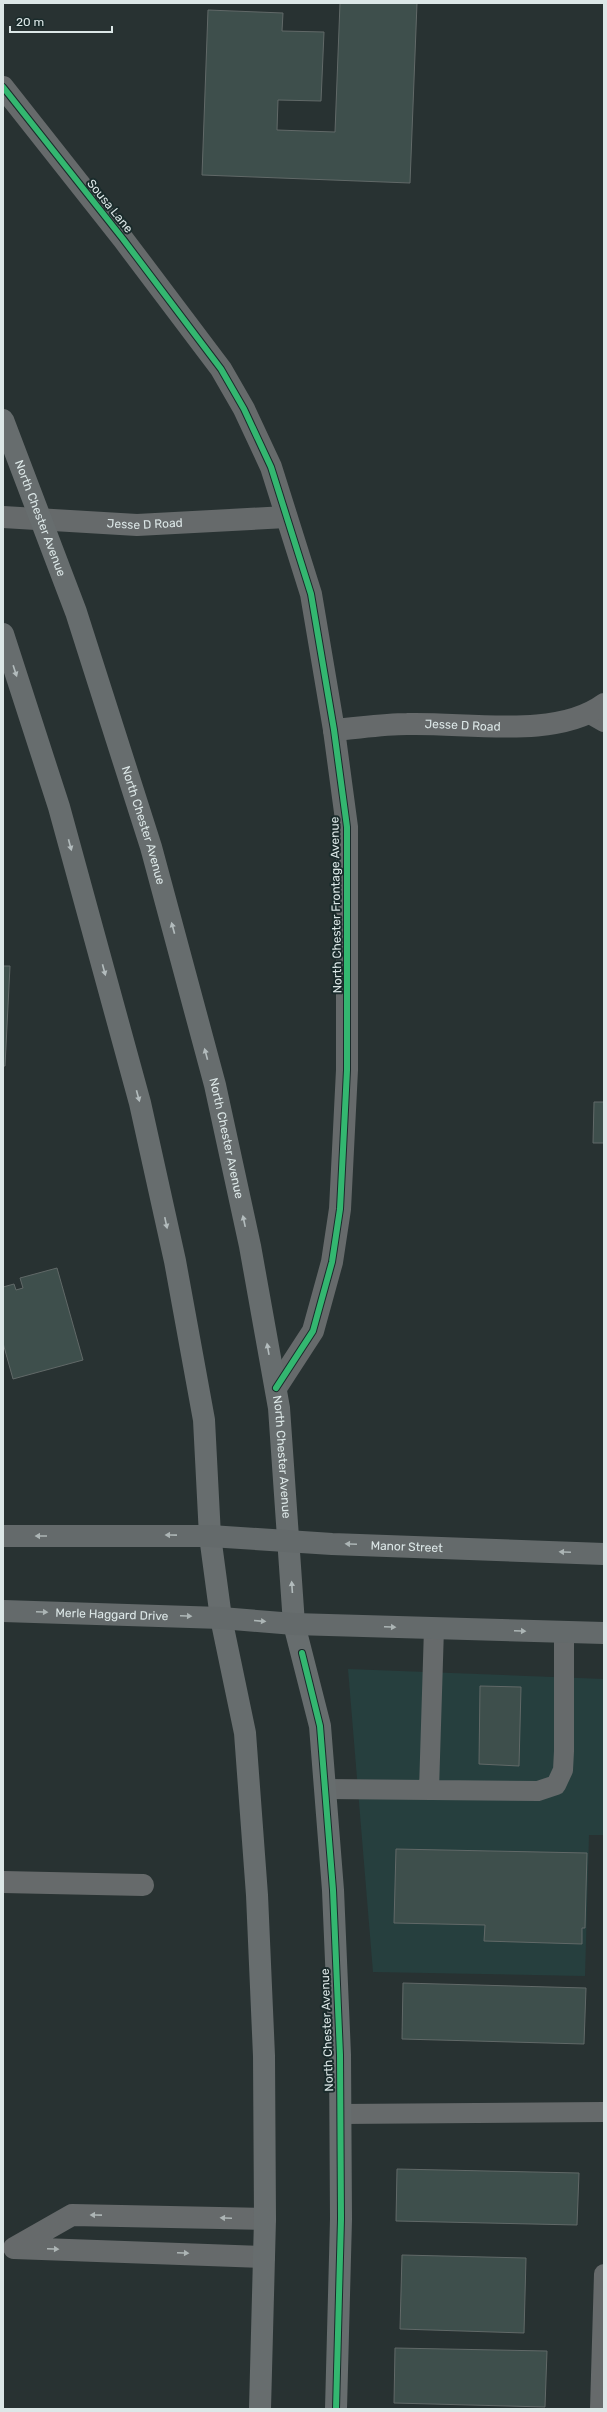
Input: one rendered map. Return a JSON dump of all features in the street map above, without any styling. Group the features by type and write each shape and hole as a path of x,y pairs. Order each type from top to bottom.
{"main road":[{"name":"North Chester Avenue","path":"3,420 42,519 76,612 152,847 215,1085 250,1246 276,1388 279,1408 294,1624 320,1726 334,1898 341,2114 342,2219 336,2409"},
{"path":"3,634 59,807 140,1103 175,1261 204,1420 210,1536 221,1618 244,1733 257,1895 264,2056 265,2219 260,2409"},
{"path":"3,1536 210,1536"},
{"name":"Manor Street","path":"210,1536 332,1544 604,1554"},
{"name":"Merle Haggard Drive","path":"3,1611 221,1618"},
{"path":"221,1618 294,1624 604,1633"}],"street":[{"name":"Sousa Lane","path":"3,87 123,239 199,339"},
{"name":"North Chester Frontage Avenue","path":"199,339 221,370 244,409 271,467 311,594 334,730 347,827 349,918 348,1070 340,1209 332,1262 314,1331 276,1388"},
{"name":"Jesse D Road","path":"3,517 137,526 286,517"},
{"name":"Jesse D Road","path":"334,730 407,724 546,726 600,713"},
{"path":"3,1882 143,1885"},
{"path":"8,2248 72,2215 265,2219"},
{"path":"8,2248 264,2257"}],"lane":[{"path":"429,1790 434,1628"},
{"path":"326,1789 538,1791 556,1786 563,1770 564,1751 564,1632"},
{"path":"341,2114 604,2112"},
{"path":"600,2409 604,2274"}],"shaded area":[{"path":"348,1669 604,1679 604,1835 589,1835 585,1976 373,1972"}],"building":[{"path":"340,3 417,3 410,183 202,175 208,10 283,13 282,31 324,32 321,101 278,100 277,130 335,132"},
{"path":"3,966 10,966 5,1066 3,1066"},
{"path":"594,1102 604,1102 604,1143 593,1143"},
{"path":"57,1268 83,1360 13,1379 3,1343 3,1287 14,1284 16,1290 23,1288 20,1278"},
{"path":"480,1686 521,1687 519,1766 479,1764"},
{"path":"396,1849 587,1853 585,1928 582,1928 582,1944 484,1941 485,1925 394,1923"},
{"path":"403,1983 586,1988 584,2044 402,2039"},
{"path":"397,2169 579,2173 577,2225 396,2221"},
{"path":"402,2255 526,2258 524,2333 400,2329"},
{"path":"395,2348 547,2351 545,2407 394,2403"}],"cycle path":[{"path":"3,87 123,239 221,369 244,409 271,467 311,594 334,730 347,827 347,1070 340,1209 332,1262 313,1331 276,1388"},
{"path":"302,1653 320,1726 333,1890 340,2055 341,2219 336,2409"}]}
